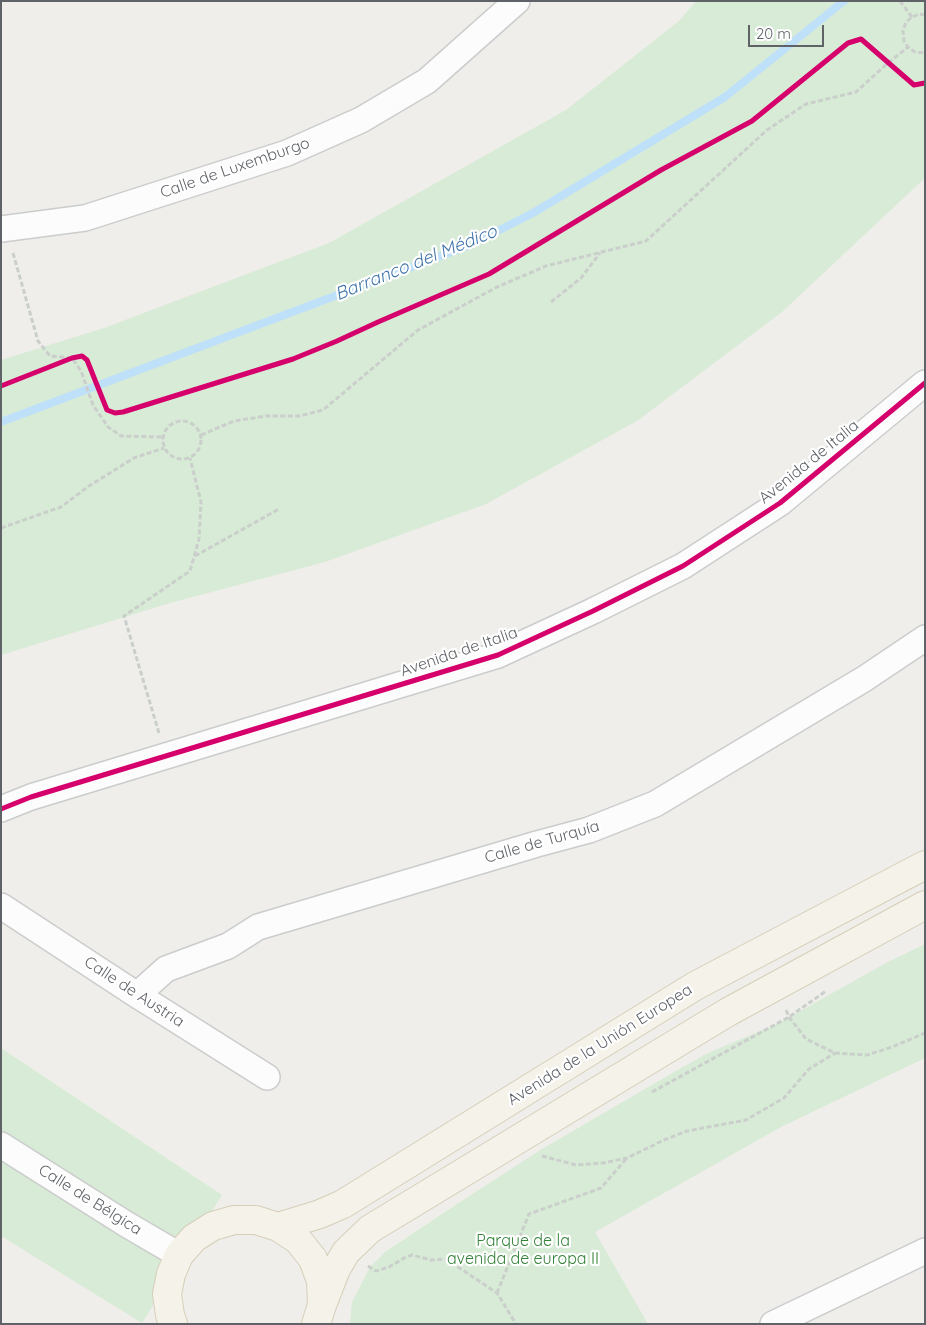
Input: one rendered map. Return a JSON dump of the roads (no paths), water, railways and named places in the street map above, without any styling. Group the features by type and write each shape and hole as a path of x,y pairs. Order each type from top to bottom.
{"main road":[{"name":"Avenida de la Unión Europea","path":"278,1226 320,1214 343,1204 695,986 925,865"},
{"path":"321,1316 336,1269 346,1252 370,1229 728,1012 925,905"},
{"path":"173,1324 167,1294 171,1274 179,1255 194,1238 206,1230 234,1220 256,1220 278,1226 298,1240 313,1258 321,1281 321,1316"}],"street":[{"name":"Calle de Luxemburgo","path":"4,228 85,218 287,153 361,120 428,82 517,1"},
{"name":"Avenida de Italia","path":"1,809 31,797 498,655 593,612 683,566 780,503 925,383"},
{"name":"Calle de Turquía","path":"137,995 166,969 228,946 258,927 589,830 655,804 864,679 925,638"},
{"name":"Calle de Austria","path":"1,906 137,995 268,1077"},
{"name":"Calle de Bélgica","path":"1,1144 126,1224 179,1255"},
{"path":"773,1324 925,1251"}],"waterway":[{"name":"Barranco del Médico","path":"1,422 470,245 533,213 725,97 844,1"}],"park label":[{"name":"Parque de la avenida de europa II","path":"523,1250"}]}
